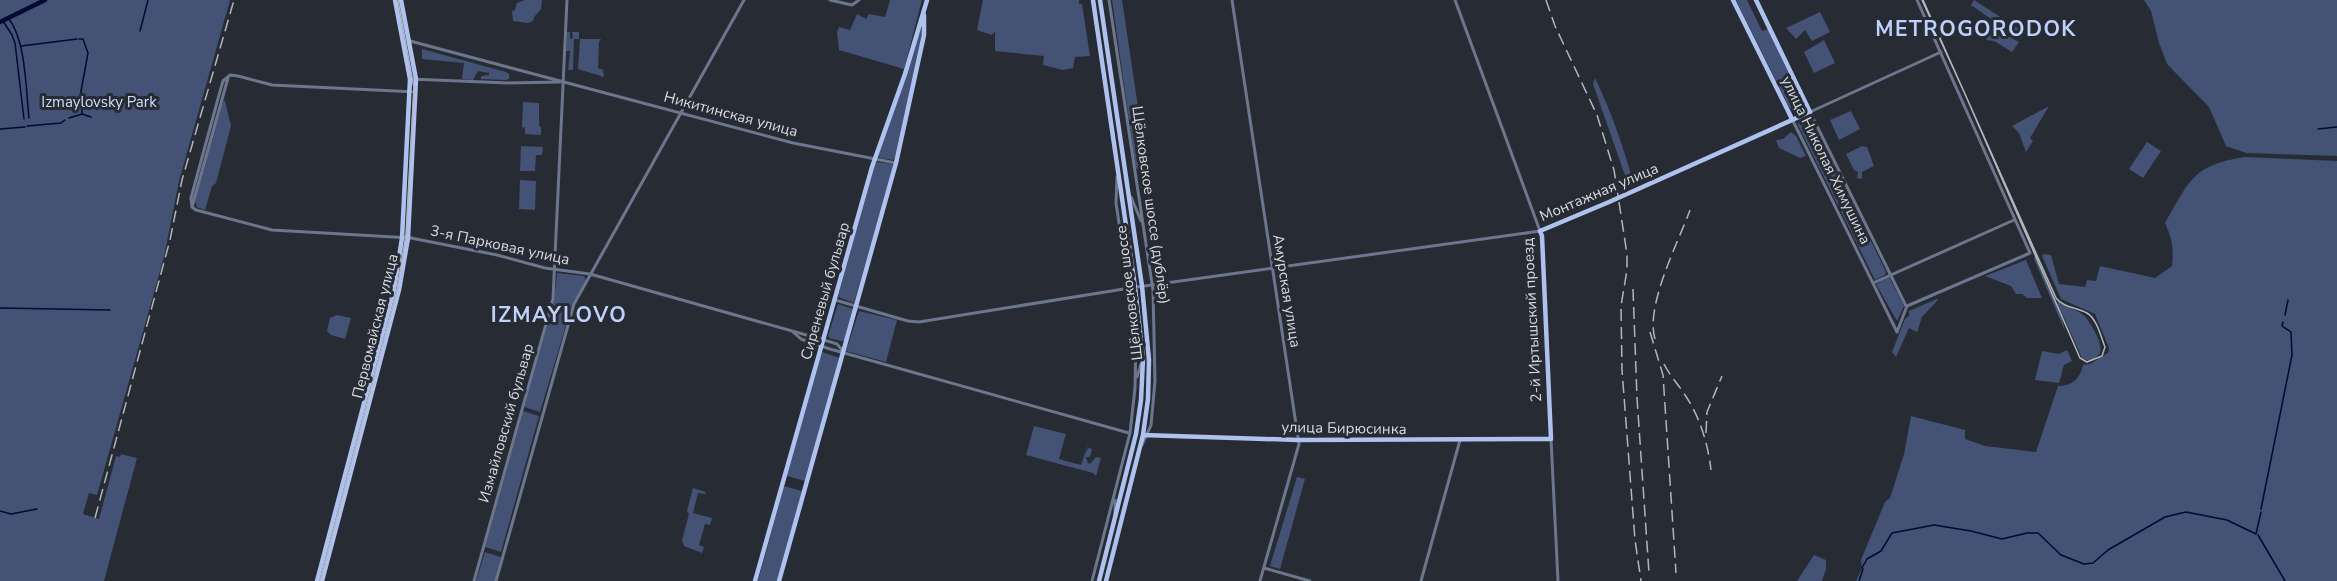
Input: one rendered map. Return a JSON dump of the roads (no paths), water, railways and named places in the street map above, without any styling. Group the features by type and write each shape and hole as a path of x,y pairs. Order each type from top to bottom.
{"main road":[{"name":"Первомайская улица","path":"395,0 406,41"},
{"name":"Первомайская улица","path":"322,581 399,291 405,238 413,92 401,0"},
{"name":"Сиреневый бульвар","path":"779,581 896,163 927,0"},
{"name":"Щёлковское шоссе","path":"1093,0 1143,359 1136,434 1099,581"},
{"name":"Щёлковское шоссе","path":"1100,0 1142,286 1149,360 1145,435 1106,581"},
{"name":"улица Николая Химушина","path":"1733,0 1792,119"},
{"name":"улица Николая Химушина","path":"1756,0 1810,112"},
{"name":"Сиреневый бульвар","path":"755,581 875,159 921,29"},
{"name":"Монтажная улица","path":"1540,231 1810,112"},
{"name":"2-й Иртышский проезд","path":"1540,231 1551,439"},
{"name":"Первомайская улица","path":"317,581 394,290 405,238"},
{"name":"улица Бирюсинка","path":"1145,435 1298,440 1551,439"}],"street":[{"name":"Измайловский бульвар","path":"474,581 552,302 567,0"},
{"path":"496,581 572,311 590,274 744,0"},
{"path":"830,0 852,5 859,0"},
{"name":"Щёлковское шоссе (дублёр)","path":"1109,0 1153,285 1156,361 1153,413 1145,435"},
{"name":"Амурская улица","path":"1232,0 1298,440 1291,473 1260,581"},
{"name":"2-й Иртышский проезд","path":"1455,0 1540,231"},
{"path":"1888,313 1896,322 1901,320 1906,306 2030,253 1917,0"},
{"name":"Никитинская улица","path":"406,41 823,150 896,163"},
{"name":"Монтажная улица","path":"1810,112 1941,52"},
{"name":"3-я Парковая улица","path":"413,92 272,85 238,75 229,76 223,81 212,118 191,198 192,207 201,212 272,230 405,238 497,255 554,270 590,274 824,340 838,345 844,353"},
{"path":"413,79 508,83 562,81"},
{"name":"улица Николая Химушина","path":"1810,112 1906,306"},
{"name":"улица Николая Химушина","path":"1792,119 1897,332 1901,320"},
{"path":"1128,188 1142,222"},
{"path":"1873,284 2014,219"},
{"name":"Монтажная улица","path":"835,300 900,319 919,322 1133,287 1540,231"},
{"path":"1092,581 1130,433 1135,382 1136,336 1133,287"},
{"name":"3-я Парковая улица","path":"790,330 801,339 844,353 1130,433"},
{"path":"1135,382 1143,359"},
{"path":"1130,433 1136,434"},
{"name":"улица Бирюсинка","path":"1136,434 1145,435"},
{"name":"2-й Иртышский проезд","path":"1551,439 1558,581"},
{"path":"1421,581 1460,440"},
{"path":"1114,524 1115,492"},
{"path":"1264,568 1310,581"}],"waterway":[{"path":"0,22 45,0"},
{"path":"140,31 148,0"},
{"path":"8,18 14,27 22,52 29,118"},
{"path":"3,21 15,43 24,119"},
{"path":"21,46 77,39"},
{"path":"79,39 83,39 88,53 81,91 82,114"},
{"path":"69,118 82,114 91,117"},
{"path":"27,126 61,123 65,120"},
{"path":"0,129 25,127"},
{"path":"2318,129 2337,127"},
{"path":"2285,315 2288,300"},
{"path":"0,308 110,310"},
{"path":"2261,509 2292,355 2291,332 2282,326 2283,322"},
{"path":"0,511 11,514 37,509"},
{"path":"1862,568 1867,559 1881,551 1892,533 1934,525 2002,539 2027,533 2038,533 2061,555 2084,564 2093,563 2108,550 2165,517 2186,512 2227,520 2256,534 2261,512"},
{"path":"2258,535 2285,581"},
{"path":"1859,581 1863,569"}],"tram line":[{"path":"320,581 397,290 406,234 414,88 398,0"},
{"path":"1922,0 2080,358 2087,362 2102,356 2105,347 2093,319 2087,313 2066,306 2056,298 1923,0"}],"railway":[{"path":"95,518 170,240 182,180 234,0"},
{"path":"1546,0 1555,26 1597,115 1614,170 1627,254 1627,270 1621,306 1622,370 1635,540 1641,581"},
{"path":"1655,339 1653,325 1659,292 1690,210"},
{"path":"1633,289 1637,398 1649,573"},
{"path":"1650,332 1663,375 1676,573"},
{"path":"1664,364 1695,412 1708,450 1711,470"},
{"path":"1706,433 1707,412 1722,376"}],"district":[{"name":"METROGORODOK","path":"1976,29"},
{"name":"IZMAYLOVO","path":"559,315"}],"park label":[{"name":"Izmaylovsky Park","path":"99,102"}]}
